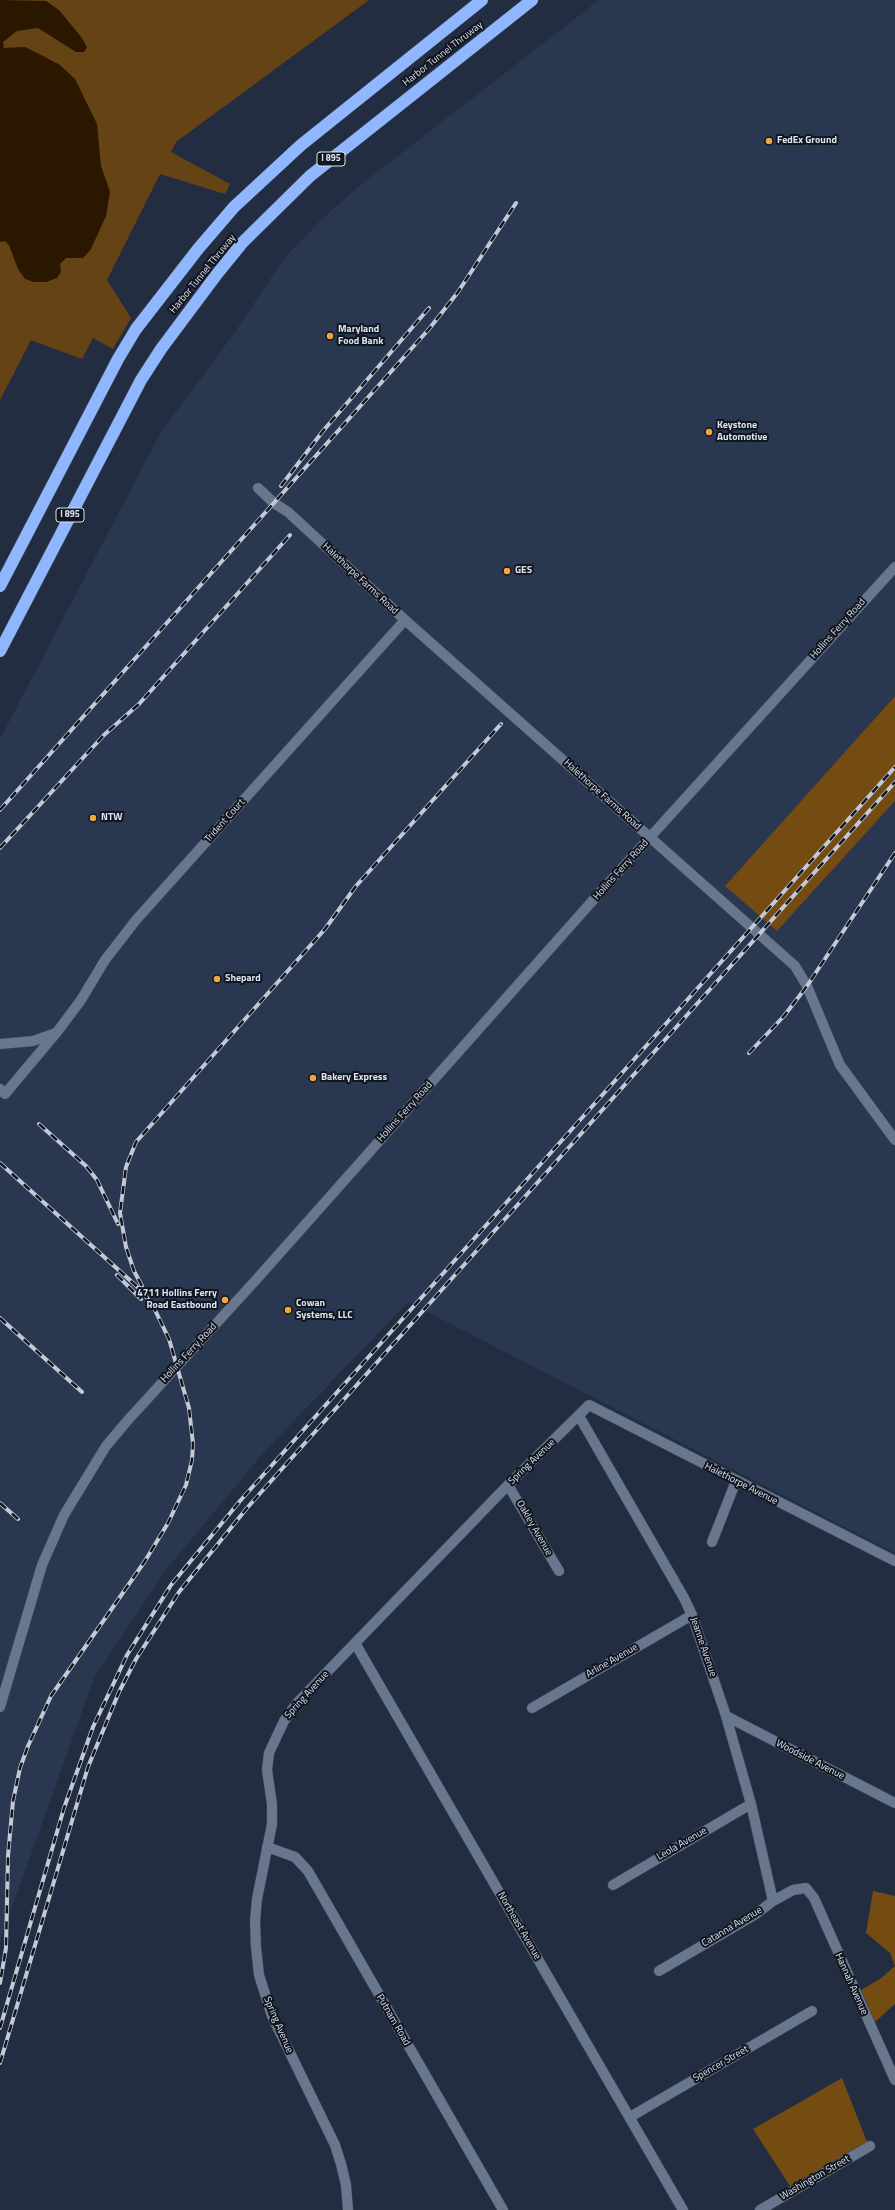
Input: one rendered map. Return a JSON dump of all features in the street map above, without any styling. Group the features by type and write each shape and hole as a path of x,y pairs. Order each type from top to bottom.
{"highway":[{"name":"Harbor Tunnel Thruway","path":"0,586 118,359 136,329 198,249 234,207 268,174 329,120 482,0"},
{"name":"Harbor Tunnel Thruway","path":"0,651 141,380 161,349 244,242 310,176 532,0"}],"street":[{"name":"Halethorpe Farms Road","path":"258,488 274,503 288,512 405,620 650,838 769,941 795,966 807,986 840,1064 895,1140"},
{"name":"Hollins Ferry Road","path":"0,1707 42,1565 64,1515 106,1446 650,838 895,567"},
{"name":"Trident Court","path":"0,1089 5,1094 58,1032 81,1000 105,960 136,920 405,620"},
{"path":"0,1044 33,1041 58,1032"},
{"name":"Spring Avenue","path":"348,2210 346,2185 335,2146 272,2016 259,1975 255,1921 272,1824 272,1804 267,1770 269,1753 284,1721 297,1703 508,1485 579,1416 588,1405"},
{"name":"Halethorpe Avenue","path":"588,1405 895,1561"},
{"name":"Jeanne Avenue","path":"579,1416 684,1598 692,1615 726,1716 751,1804 772,1901"},
{"path":"712,1542 736,1481"},
{"name":"Oakley Avenue","path":"508,1485 559,1571"},
{"name":"Arline Avenue","path":"532,1708 692,1615"},
{"name":"Northeast Avenue","path":"355,1643 683,2210"},
{"name":"Woodside Avenue","path":"726,1716 895,1803"},
{"name":"Leola Avenue","path":"613,1885 751,1804"},
{"name":"Putnam Road","path":"267,1847 295,1857 308,1872 503,2210"},
{"name":"Catanna Avenue","path":"659,1971 756,1914 772,1901 793,1890 806,1888"},
{"name":"Hannah Avenue","path":"806,1888 814,1898 895,2080"},
{"name":"Spencer Street","path":"630,2117 812,2011"},
{"name":"Washington Street","path":"760,2210 870,2146"}],"shaded area":[{"path":"0,0 369,0 176,142 171,152 230,184 225,194 160,174 107,280 131,318 113,349 93,338 82,359 31,340 0,400"},
{"path":"0,0 46,1 59,10 82,38 87,47 84,52 76,52 38,28 17,31 3,42 4,48 25,47 43,56 60,65 75,79 97,124 101,166 110,192 106,216 91,249 83,258 66,258 60,264 61,272 57,278 46,282 34,282 25,279 18,269 9,245 5,241 0,242"},
{"path":"599,0 895,0 895,696 726,886 777,931 895,801 895,1553 408,1302 264,1452 165,1571 94,1678 0,1941 0,739 160,434 235,332 285,257 323,218 358,187"},
{"path":"895,696 895,801 777,931 725,886"},
{"path":"873,1891 895,1896 895,1966 890,1953 866,1933"},
{"path":"895,1966 895,2004 875,2022 861,1990 880,1979"},
{"path":"842,2078 867,2142 790,2186 753,2129"}],"railway":[{"path":"0,810 429,329 458,292 516,203"},
{"path":"281,486 323,431 429,308"},
{"path":"0,848 104,735 139,704 290,535"},
{"path":"142,1286 134,1271 126,1247 120,1213 126,1167 136,1142 325,929 356,886 501,724"},
{"path":"0,2028 64,1808 93,1727 127,1655 171,1585 240,1501 895,767"},
{"path":"0,2063 88,1767 119,1692 136,1659 179,1592 247,1508 895,782"},
{"path":"749,1053 784,1016 807,986 895,853"},
{"path":"39,1124 86,1166 97,1180 118,1224"},
{"path":"0,1163 143,1292 154,1308 169,1339 189,1408 193,1444 192,1460 186,1485 168,1523 145,1561 51,1696 28,1746 20,1768 13,1801 8,1856 6,1948 0,1983"},
{"path":"117,1275 141,1299"},
{"path":"0,1318 82,1392"},
{"path":"0,1503 18,1519"}],"place":[{"name":"FedEx Ground","path":"769,141"},
{"name":"Maryland Food Bank","path":"330,336"},
{"name":"Keystone Automotive","path":"709,432"},
{"name":"GES","path":"507,571"},
{"name":"NTW","path":"93,818"},
{"name":"Shepard","path":"217,979"},
{"name":"Bakery Express","path":"313,1078"},
{"name":"4711 Hollins Ferry Road Eastbound","path":"225,1300"},
{"name":"Cowan Systems, LLC","path":"288,1310"}]}
